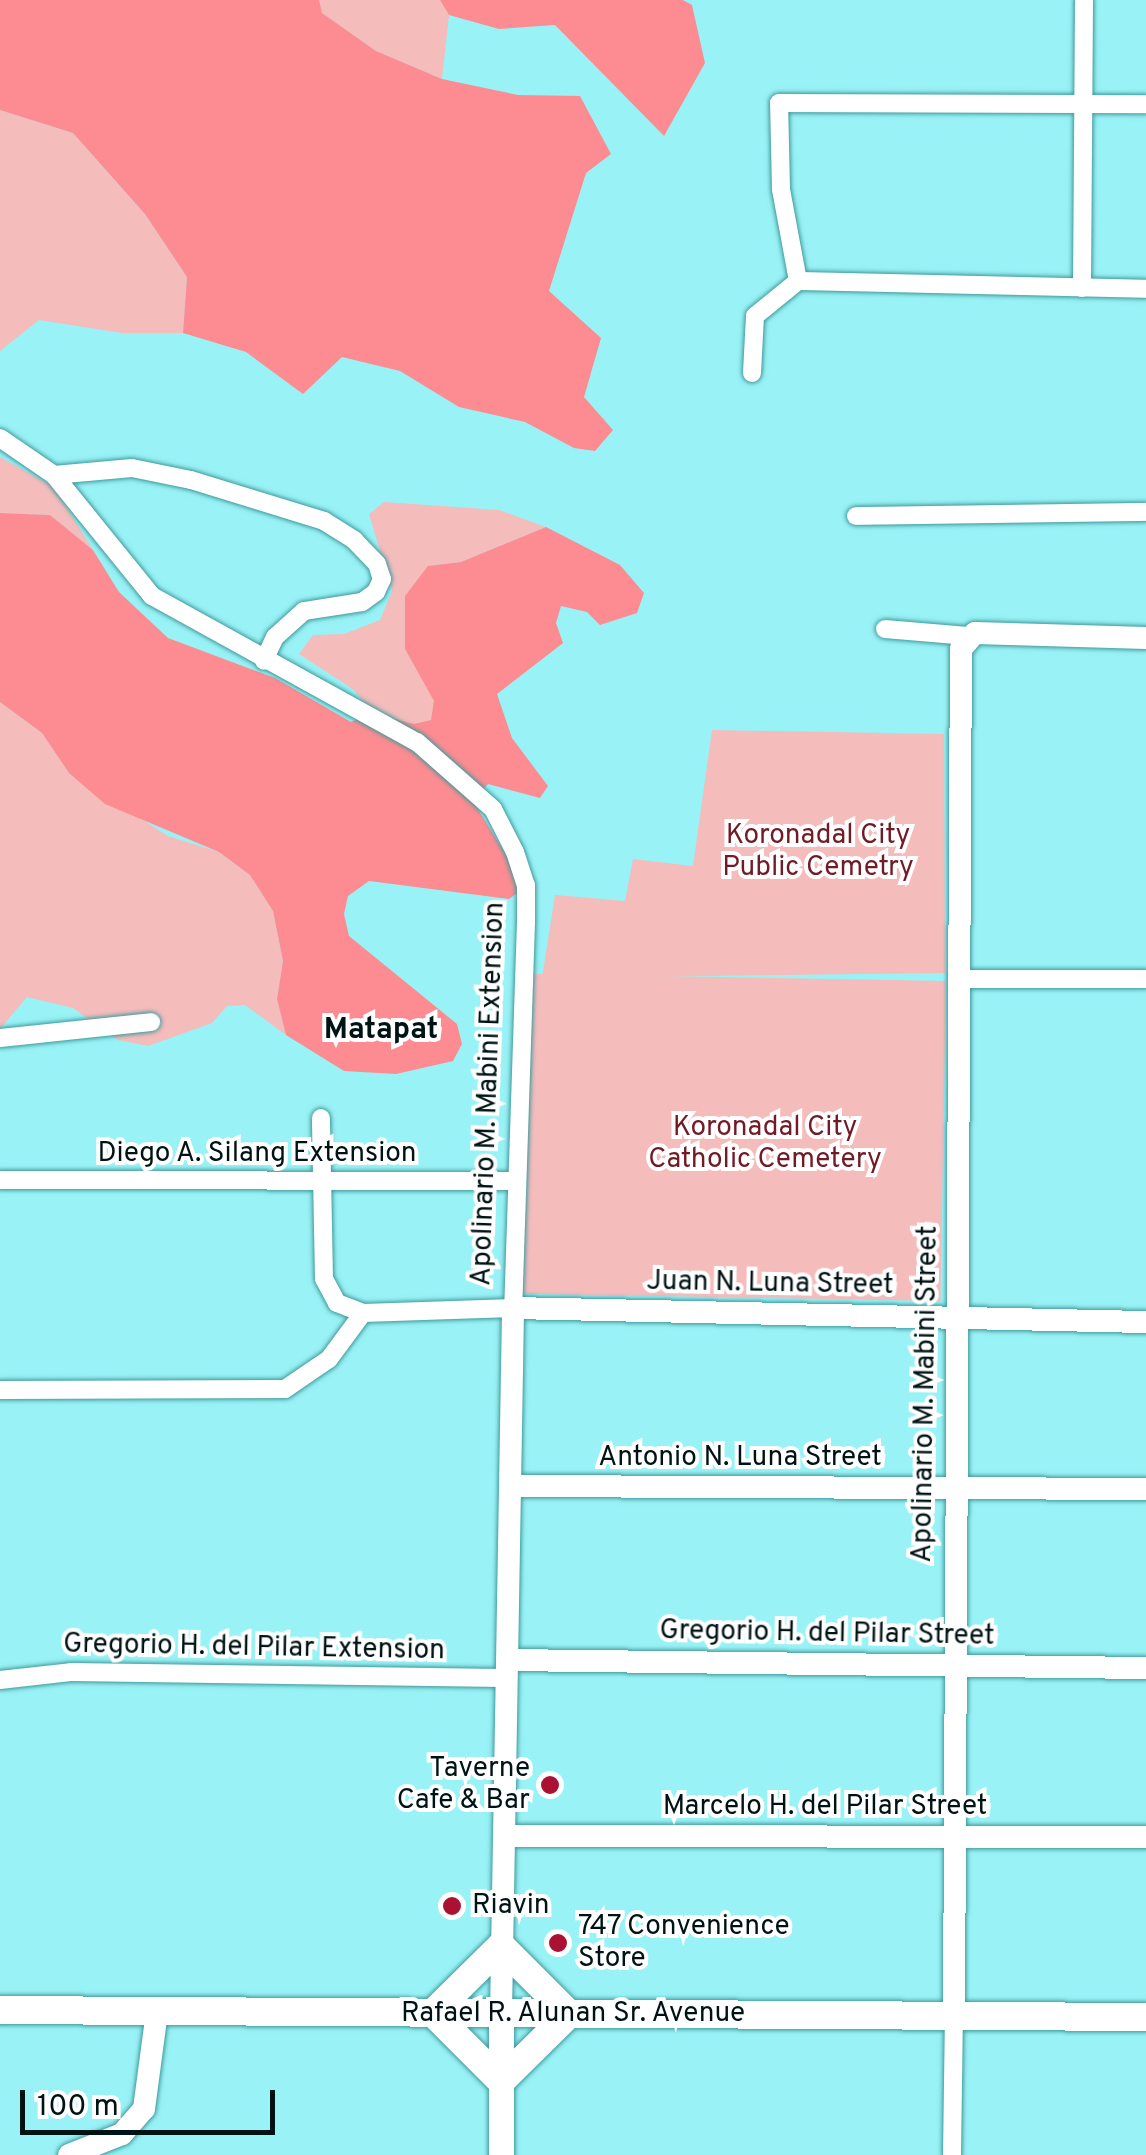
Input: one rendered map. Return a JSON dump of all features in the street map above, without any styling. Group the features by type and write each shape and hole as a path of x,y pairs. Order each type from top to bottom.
{"highway":[{"path":"501,1946 568,2014 501,2081 434,2013 501,1946"},
{"name":"Rafael R. Alunan Sr. Avenue","path":"0,2010 1146,2017"}],"main road":[{"path":"501,2014 501,2155"}],"street":[{"path":"1082,288 1084,0"},
{"path":"798,281 781,190 778,103 1146,104"},
{"path":"752,373 755,316 798,281 1146,289"},
{"name":"Apolinario M. Mabini Extension","path":"0,438 54,475 152,596 416,742 462,775 493,810 515,852 526,885 515,1181 513,1486 501,2014"},
{"path":"54,475 132,468 191,480 324,521 354,540 377,564 382,579 376,592 362,602 304,611 275,637 264,661"},
{"path":"856,516 1146,512"},
{"path":"885,629 968,636 1146,638"},
{"name":"Apolinario M. Mabini Street","path":"952,2155 961,650 968,636"},
{"path":"960,979 1146,980"},
{"path":"0,1038 151,1022"},
{"path":"322,1118 328,1292 362,1313 513,1308"},
{"name":"Diego A. Silang Extension","path":"0,1180 515,1181"},
{"name":"Juan N. Luna Street","path":"513,1308 1146,1322"},
{"path":"0,1390 285,1389 329,1359 362,1313"},
{"name":"Antonio N. Luna Street","path":"513,1486 1146,1489"},
{"name":"Gregorio H. del Pilar Street","path":"508,1669 954,1665 1146,1668"},
{"name":"Gregorio H. del Pilar Extension","path":"0,1680 71,1672 508,1669"},
{"name":"Marcelo H. del Pilar Street","path":"504,1836 1146,1837"},
{"path":"68,2155 122,2134 144,2109 157,2012"}],"green space":[{"path":"319,0 440,0 449,15 442,79 376,51 322,13"},
{"path":"0,110 73,133 145,214 187,277 183,333 122,333 39,320 0,351"},
{"path":"0,457 54,487 93,550 50,515 0,513"},
{"path":"384,502 499,510 546,527 461,562 428,566 405,649 435,701 431,720 414,724 372,713 354,690 299,654 313,635 344,634 380,620 392,591 369,514"},
{"path":"0,702 42,733 69,773 168,836 219,852 250,875 273,911 283,961 277,999 286,1035 245,1005 227,1006 212,1023 148,1046 118,1040 73,1008 27,997 0,1029"},
{"name":"Koronadal City Public Cemetry","path":"712,730 944,734 945,973 542,978 555,895 625,901 633,859 693,866"},
{"name":"Koronadal City Catholic Cemetery","path":"528,974 946,981 940,1301 522,1294"}],"shaded area":[{"path":"0,0 319,0 322,13 376,51 442,79 518,95 580,96 611,154 586,173 549,291 601,338 584,397 613,430 595,451 574,448 525,422 459,407 400,371 342,357 303,394 246,352 183,333 187,277 145,214 73,133 0,110"},
{"path":"440,0 683,0 692,5 705,63 664,136 555,25 499,29 449,15"},
{"path":"0,513 50,515 93,550 119,592 168,638 275,678 351,722 372,713 414,724 431,720 434,701 405,649 405,596 428,566 461,562 546,527 620,565 644,593 637,613 600,625 587,612 561,606 556,623 563,643 497,694 512,738 548,786 540,798 488,784 473,801 509,860 520,891 509,899 369,881 348,896 344,914 349,936 457,1024 462,1044 453,1061 396,1074 344,1071 286,1035 277,999 283,961 273,911 250,875 219,852 105,804 69,773 42,733 0,702"}],"place":[{"name":"Taverne Cafe & Bar","path":"550,1785"},
{"name":"Riavin","path":"452,1906"},
{"name":"747 Convenience Store","path":"558,1943"}],"district":[{"name":"Matapat","path":"381,1031"}]}
